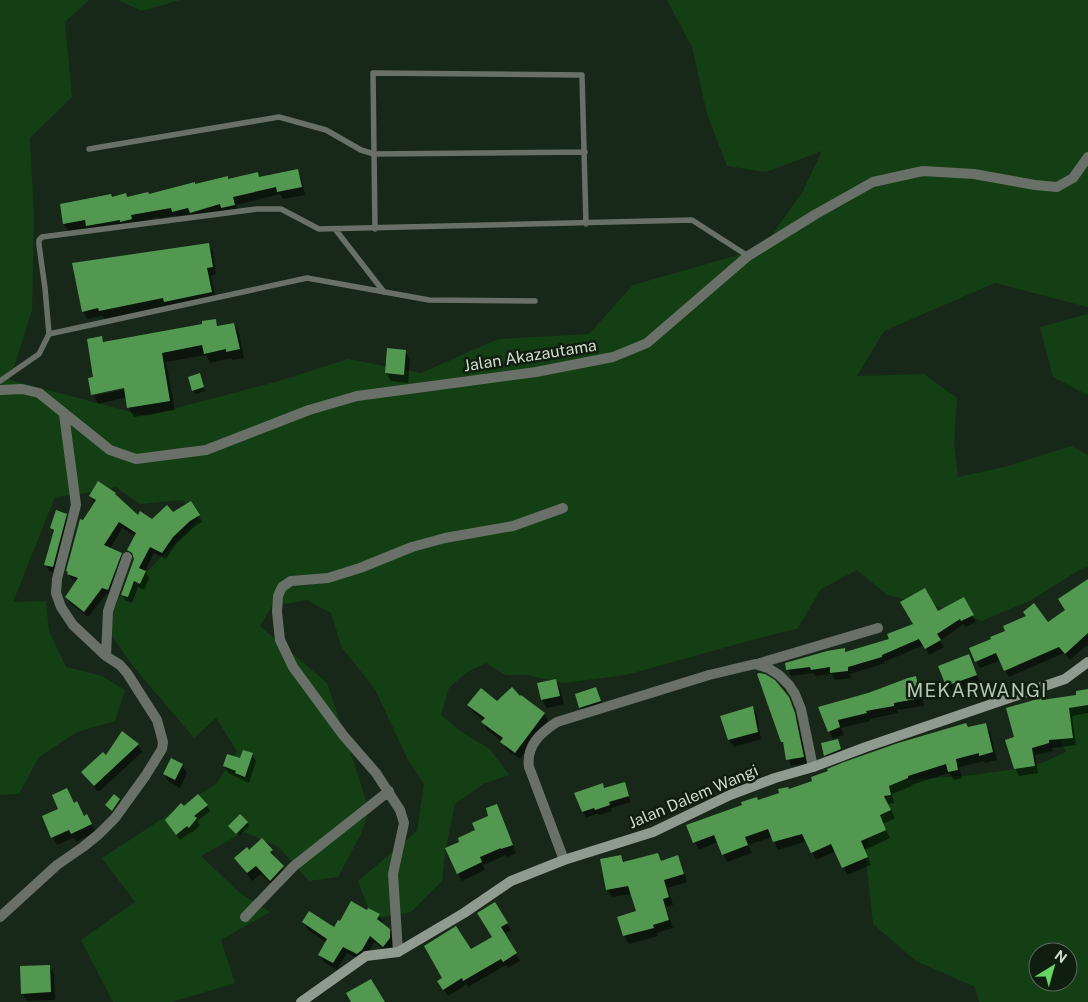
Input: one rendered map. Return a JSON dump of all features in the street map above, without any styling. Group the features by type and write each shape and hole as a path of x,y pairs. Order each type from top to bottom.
{"street":[{"name":"Jalan Akazautama","path":"0,390 22,389 39,393 110,450 136,458 206,450 309,410 357,396 536,372 613,357 647,342 748,256 816,214 873,182 922,170 974,174 1056,187 1073,178 1088,157"},
{"path":"0,917 57,865 83,847 115,818 162,750 163,742 157,720 127,673 74,625 61,607 56,593 57,579 76,505 64,414"},
{"path":"398,952 393,874 404,824 400,810 389,792 343,735 293,667 280,640 277,612 278,596 282,586 291,581 328,578 360,568 412,547 445,538 513,526 563,508"},
{"path":"106,656 108,611 127,557"},
{"path":"564,860 529,767 528,757 532,746 540,736 557,722 709,675 755,664 878,628"},
{"name":"Jalan Dalem Wangi","path":"301,1002 366,956 398,952 464,913 511,881 564,860 653,832 730,795 775,778 814,767 866,747 1065,679 1088,662"},
{"path":"755,664 768,668 779,675 795,694 801,709 814,767"},
{"path":"245,918 294,866 389,792"}],"lane":[{"path":"376,229 373,73 582,75 586,224"},
{"path":"89,149 279,117 326,130 361,150 374,154 585,152"},
{"path":"0,381 39,354 49,334 39,245 39,240 42,237 256,209 281,209 319,229 692,220 748,256"},
{"path":"335,229 384,292"},
{"path":"49,334 307,278 428,300 535,301"}],"green space":[{"path":"0,0 89,0 65,22 72,97 30,138 34,219 32,310 10,380 146,416 279,381 348,359 421,373 498,339 589,334 633,285 763,248 803,191 822,151 766,172 727,166 707,114 692,47 667,0 1088,0 1088,307 995,283 884,331 857,376 924,374 957,398 954,444 958,477 1005,467 1071,446 1088,455 1088,567 1081,569 1031,600 982,621 948,609 887,595 857,570 821,589 797,629 626,675 564,683 527,675 506,675 486,663 467,672 449,688 441,715 463,733 490,749 509,775 483,784 455,804 445,852 442,881 411,912 372,919 358,881 417,831 424,784 408,760 375,689 342,648 331,613 307,600 272,606 260,626 327,683 369,812 360,836 338,877 309,881 279,847 244,832 201,856 240,893 270,912 221,940 235,983 172,1002 113,1002 81,940 135,902 102,858 217,783 237,751 216,718 194,738 133,666 108,630 117,600 199,518 183,500 140,504 116,487 55,497 13,602 46,601 49,631 66,667 102,676 125,690 115,721 77,732 39,757 19,794 0,795"},
{"path":"118,0 180,0 142,11"},
{"path":"1088,314 1088,395 1053,377 1040,327"},
{"path":"1088,689 1088,1002 979,1002 975,987 916,961 873,924 865,850 893,781 974,775 1035,766 1066,752 1049,717 1062,701"}],"building":[{"path":"298,169 302,187 277,192 276,187 233,197 235,205 221,208 220,204 190,213 188,208 172,212 171,208 131,215 132,219 120,222 120,220 86,226 85,220 63,224 60,204 111,194 112,197 126,193 127,197 148,192 149,194 228,176 228,179 258,172 259,177"},
{"path":"209,243 213,267 207,268 212,292 164,302 163,298 99,311 98,308 82,312 72,263"},
{"path":"216,319 217,326 234,323 240,349 226,352 226,349 204,354 202,345 162,353 170,401 127,408 124,388 91,395 88,378 93,377 87,339 102,336 103,342 202,324 202,321"},
{"path":"387,348 406,350 404,375 385,373"},
{"path":"200,373 204,387 192,391 188,377"},
{"path":"98,481 116,493 138,515 140,511 152,519 167,505 173,512 191,501 200,515 190,521 173,537 162,553 150,547 139,568 146,571 140,584 134,581 128,597 121,595 134,559 132,553 127,550 136,533 119,522 104,545 122,553 108,590 102,588 84,612 65,597 78,578 67,574 68,572 66,571 80,519 83,520 96,500 89,496"},
{"path":"56,510 67,514 53,567 44,565 54,530 50,528"},
{"path":"1088,579 1088,633 1065,654 1059,647 1004,671 996,653 975,662 969,648 1005,631 1003,626 1026,616 1023,612 1034,603 1048,622 1065,610 1058,599"},
{"path":"925,588 938,611 964,597 974,615 961,621 960,619 937,634 941,640 925,649 919,639 882,655 882,657 848,667 848,671 830,673 830,667 811,670 810,667 786,670 785,663 827,651 845,648 845,652 889,639 887,634 913,624 900,602"},
{"path":"969,654 977,675 946,686 938,666"},
{"path":"759,673 775,680 789,697 795,713 804,757 786,760 783,742 781,742 757,674"},
{"path":"916,676 921,698 894,703 894,706 866,711 867,713 838,720 840,727 828,732 818,707 868,693"},
{"path":"556,679 560,696 541,700 537,683"},
{"path":"512,687 520,696 545,713 515,753 500,742 503,738 481,722 485,718 467,705 481,688 497,701"},
{"path":"596,687 601,701 579,708 575,694"},
{"path":"1088,689 1088,705 1069,708 1073,738 1049,740 1049,743 1032,748 1035,766 1014,769 1005,740 1014,737 1006,708 1041,698 1042,700 1076,695 1076,691"},
{"path":"753,706 758,732 728,740 720,716"},
{"path":"966,723 968,727 986,723 993,752 979,756 979,753 956,759 958,770 948,772 946,764 908,776 908,778 889,786 891,795 884,796 891,810 880,815 886,830 861,841 868,857 842,868 831,844 811,853 802,834 773,842 768,829 745,837 748,845 722,855 714,835 693,843 686,825 742,805 741,802 757,797 758,800 779,793 778,789 788,787 789,789 812,781 811,777 828,771 827,769 844,762 898,743"},
{"path":"122,731 139,744 94,786 81,772 103,752 106,755"},
{"path":"838,739 841,749 824,756 821,743"},
{"path":"243,750 253,753 245,777 223,766 227,754 240,758"},
{"path":"171,758 183,764 175,780 163,774"},
{"path":"625,782 629,796 609,802 610,805 582,812 574,793 603,783 604,788"},
{"path":"67,788 74,803 77,801 84,816 87,814 92,824 71,834 69,830 51,838 42,816 58,809 52,795"},
{"path":"114,794 120,799 112,811 105,805"},
{"path":"198,794 208,805 194,816 197,818 189,828 187,826 176,835 165,820 181,803 184,806"},
{"path":"497,804 513,845 480,857 482,862 457,874 445,848 459,842 458,838 475,830 472,823 488,816 486,808"},
{"path":"240,814 248,822 236,834 228,826"},
{"path":"262,838 273,850 270,852 284,866 270,881 256,866 247,873 234,858 247,847 249,850"},
{"path":"658,853 661,861 678,855 684,874 664,880 669,897 663,899 669,920 653,925 654,928 623,936 617,917 636,911 628,886 606,890 600,859 621,855 623,862"},
{"path":"351,901 367,910 368,908 380,914 377,919 390,929 390,938 383,947 370,936 362,950 357,954 343,947 333,963 318,955 327,939 302,922 309,911 334,927 338,920 340,921"},
{"path":"495,902 508,923 501,927 517,953 503,962 501,959 463,981 462,978 443,990 437,981 442,978 424,946 456,926 471,949 492,937 477,913"},
{"path":"50,965 51,992 21,994 20,966"},
{"path":"371,979 385,1002 351,1002 346,993"}],"district":[{"name":"MEKARWANGI","path":"977,690"}]}
